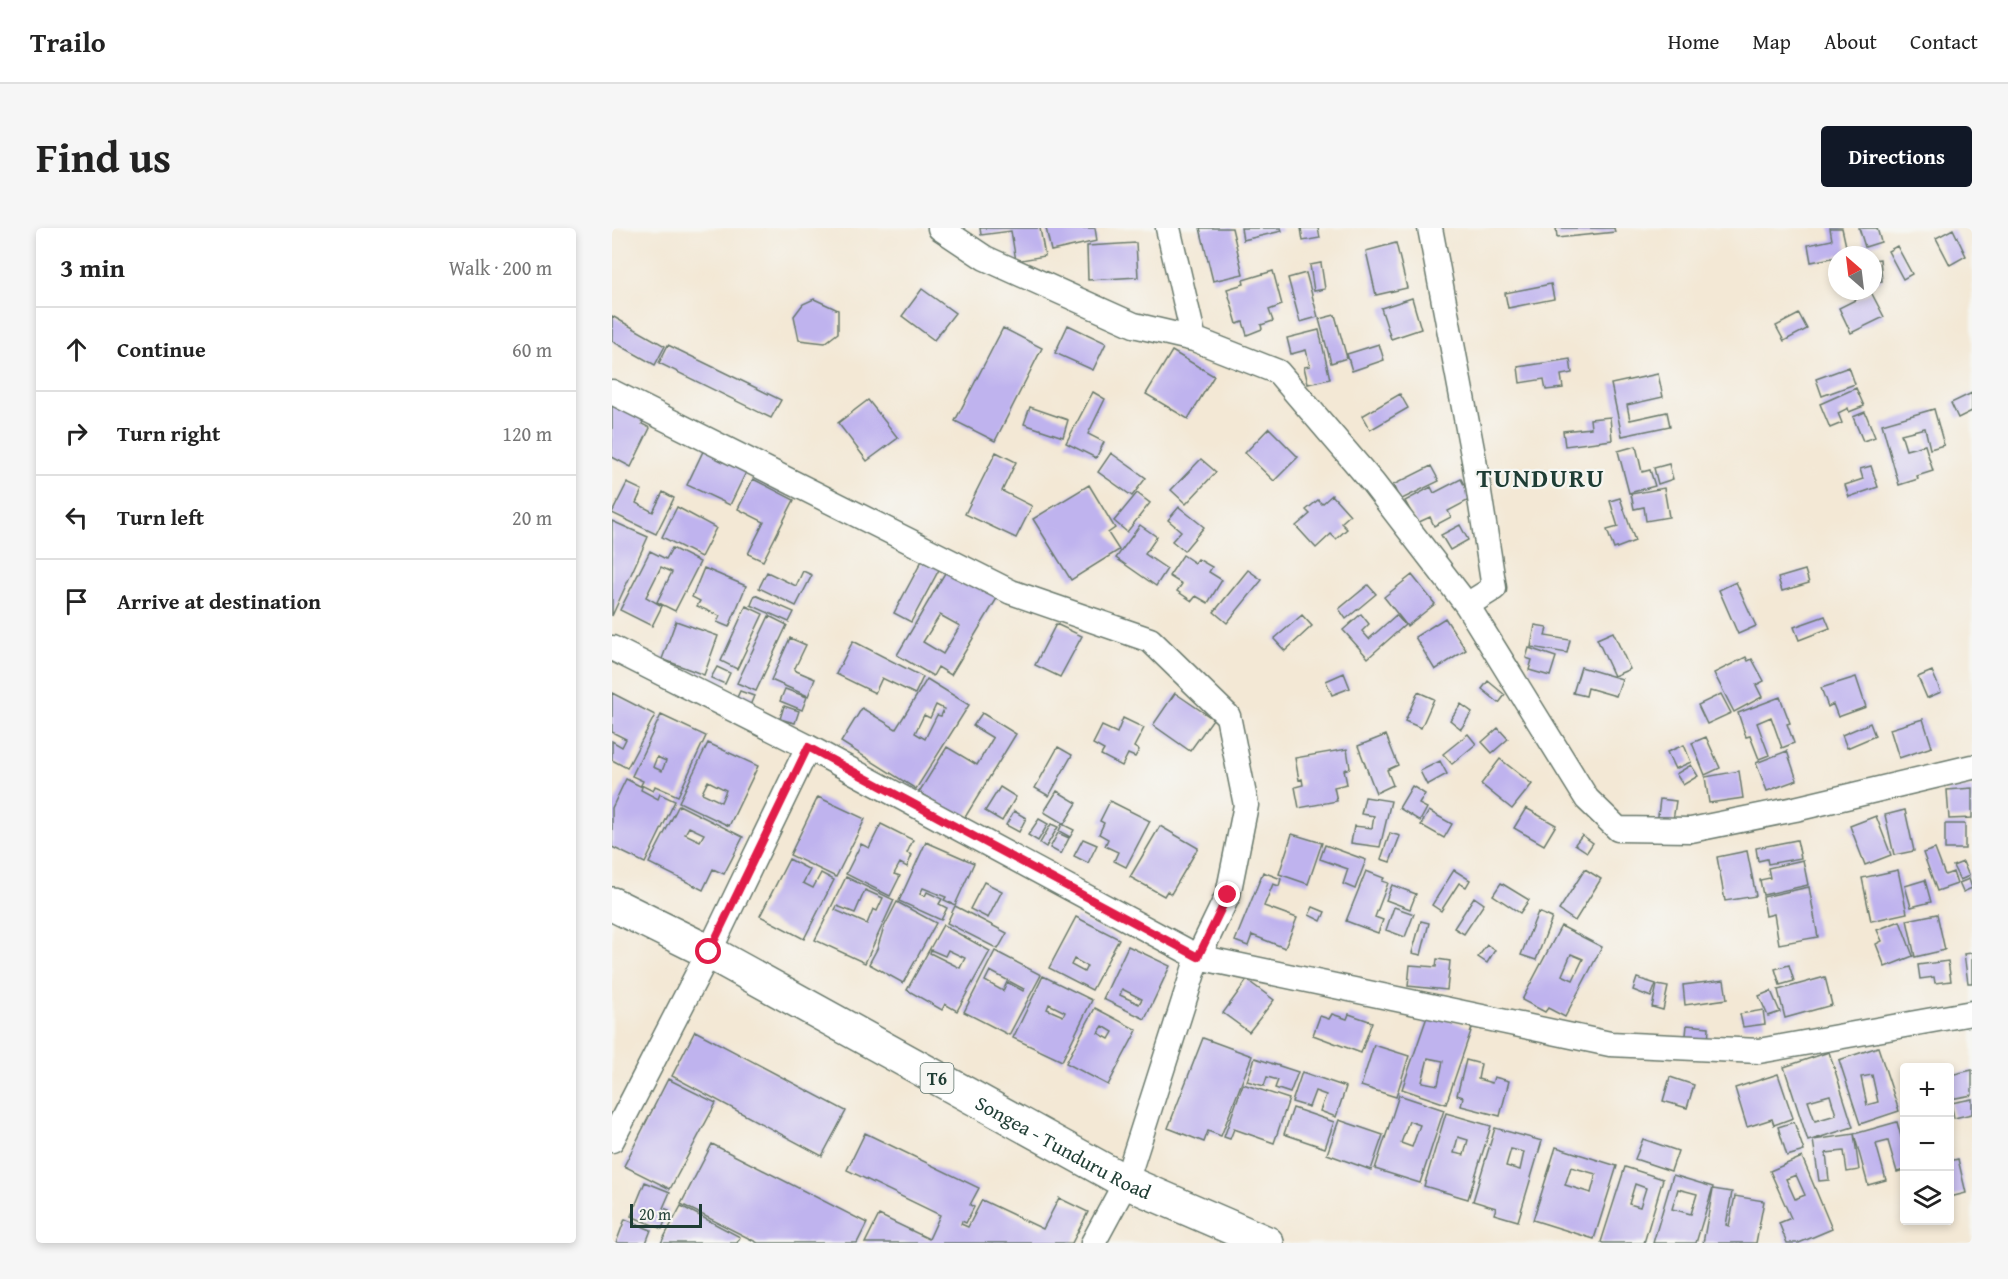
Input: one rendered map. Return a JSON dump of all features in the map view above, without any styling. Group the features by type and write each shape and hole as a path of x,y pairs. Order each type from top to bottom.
{"highway":[{"name":"Songea - Tunduru Road","path":"612,904 709,952 1126,1182 1267,1243"}],"street":[{"path":"940,228 985,258 1134,325 1194,339 1278,372 1373,483 1467,605 1587,799 1618,828 1691,830 1972,767"},
{"path":"1168,228 1194,339"},
{"path":"1430,228 1474,460 1494,588 1467,605"},
{"path":"612,392 1011,592 1150,640 1228,716 1246,805 1228,895 1198,957 1126,1182 1093,1243"},
{"path":"612,648 808,747 1198,957 1610,1044 1759,1052 1972,1013"},
{"path":"612,1140 709,952 808,747"}],"building":[{"path":"980,228 1040,228 1045,256 1016,261 1011,231 981,235"},
{"path":"1046,228 1095,228 1097,241 1051,251"},
{"path":"1200,228 1232,228 1243,274 1213,281"},
{"path":"1241,228 1281,228 1282,231 1243,240"},
{"path":"1301,228 1318,228 1320,238 1303,241"},
{"path":"1556,228 1614,228 1615,232 1557,238"},
{"path":"1830,228 1842,228 1846,246 1828,246 1828,259 1811,262 1808,245 1832,240"},
{"path":"1859,228 1877,228 1881,242 1865,246"},
{"path":"1953,229 1966,256 1950,265 1936,238"},
{"path":"1136,243 1138,277 1088,280 1087,246"},
{"path":"1396,243 1407,288 1376,295 1366,251"},
{"path":"1897,246 1912,274 1903,279 1888,251"},
{"path":"1321,263 1325,289 1314,291 1310,265"},
{"path":"1273,271 1282,305 1269,310 1273,321 1261,325 1262,329 1247,335 1243,322 1237,324 1227,289 1244,284 1243,280"},
{"path":"1306,273 1318,317 1300,322 1288,278"},
{"path":"1551,284 1554,299 1508,308 1505,293"},
{"path":"922,289 955,313 934,340 902,316"},
{"path":"1412,298 1421,329 1391,339 1381,308"},
{"path":"814,299 838,310 838,333 825,343 799,340 794,316 803,304"},
{"path":"1855,300 1875,300 1884,317 1851,333 1839,308"},
{"path":"1799,314 1807,329 1784,341 1776,326"},
{"path":"1335,315 1347,358 1331,363 1319,319"},
{"path":"612,316 665,346 655,365 612,341"},
{"path":"1068,325 1106,343 1093,370 1055,353"},
{"path":"1003,328 1042,348 995,441 955,421"},
{"path":"1319,330 1330,379 1308,384 1304,367 1310,366 1306,350 1291,354 1287,338"},
{"path":"1379,344 1384,360 1352,371 1347,354"},
{"path":"668,345 781,400 771,418 659,363"},
{"path":"1172,351 1214,376 1188,419 1146,394"},
{"path":"1570,359 1572,373 1561,375 1563,388 1546,390 1544,379 1520,383 1518,367"},
{"path":"1849,367 1855,384 1822,396 1816,379"},
{"path":"1658,374 1663,397 1627,405 1630,420 1667,412 1670,426 1622,436 1611,384"},
{"path":"1856,388 1864,406 1849,412 1848,408 1838,413 1842,423 1830,428 1820,404"},
{"path":"1093,392 1105,399 1088,434 1104,442 1096,458 1066,443"},
{"path":"1972,393 1972,411 1958,418 1951,403"},
{"path":"1400,394 1408,408 1370,430 1362,416"},
{"path":"868,400 898,438 867,461 838,423"},
{"path":"612,401 645,418 642,424 650,428 631,467 612,457"},
{"path":"1030,407 1068,420 1063,437 1024,424"},
{"path":"1934,409 1944,445 1930,449 1925,428 1901,434 1906,450 1925,445 1933,471 1899,485 1882,424"},
{"path":"1865,412 1875,437 1863,441 1853,417"},
{"path":"1610,417 1612,440 1565,446 1563,431 1591,428 1590,419"},
{"path":"1269,428 1298,457 1274,481 1245,453"},
{"path":"707,443 750,464 730,505 687,485"},
{"path":"1636,446 1642,472 1650,470 1655,486 1629,493 1618,451"},
{"path":"996,452 1016,462 1002,491 1032,506 1016,538 965,514"},
{"path":"1111,453 1146,478 1132,496 1098,472"},
{"path":"1201,459 1216,472 1186,504 1171,490"},
{"path":"1669,464 1673,479 1658,484 1654,468"},
{"path":"1431,466 1439,481 1400,500 1393,485"},
{"path":"1871,466 1878,487 1849,497 1845,485 1863,479 1860,469"},
{"path":"753,479 794,500 763,561 748,554 764,522 738,509"},
{"path":"1461,479 1471,499 1448,511 1451,517 1434,526 1430,517 1417,523 1405,501 1431,487 1434,493"},
{"path":"627,483 642,490 636,503 653,512 663,492 674,498 656,534 612,513"},
{"path":"1089,485 1115,528 1108,533 1119,550 1071,580 1033,519"},
{"path":"1664,488 1669,517 1646,521 1644,507 1634,509 1631,494"},
{"path":"1137,493 1150,503 1127,532 1114,521"},
{"path":"1332,495 1350,515 1341,523 1347,529 1336,539 1331,534 1316,548 1296,526 1310,514 1306,510 1318,500 1322,504"},
{"path":"1620,498 1635,541 1614,549 1607,530 1618,527 1610,501"},
{"path":"677,507 716,528 701,557 662,537"},
{"path":"1179,507 1204,527 1184,551 1172,541 1181,531 1168,520"},
{"path":"612,521 648,537 612,616"},
{"path":"1140,525 1157,537 1145,554 1167,569 1156,586 1116,558"},
{"path":"1460,525 1468,540 1450,550 1441,535"},
{"path":"672,548 700,562 675,611 657,602 672,572 661,567 646,597 662,606 652,626 620,610 650,551 666,559"},
{"path":"925,555 942,564 911,622 894,613"},
{"path":"1183,555 1195,563 1198,559 1212,567 1209,572 1222,580 1208,603 1196,596 1192,601 1177,591 1182,584 1169,576"},
{"path":"949,566 999,595 951,675 938,667 933,676 897,655","holes":["940,615 960,626 943,654 923,642"]},
{"path":"704,568 746,586 729,627 717,622 720,616 697,606 700,601 692,597"},
{"path":"1248,570 1262,580 1227,623 1214,612"},
{"path":"1805,570 1809,583 1782,591 1778,578"},
{"path":"803,571 812,575 796,606 759,588 767,572 796,586"},
{"path":"1412,575 1435,604 1407,626 1384,597"},
{"path":"1736,582 1756,626 1738,634 1719,590"},
{"path":"1368,585 1376,594 1346,619 1339,609"},
{"path":"755,595 794,612 789,622 751,605"},
{"path":"746,606 763,614 737,669 721,661"},
{"path":"1361,614 1369,624 1362,631 1369,639 1396,615 1405,625 1368,658 1343,630"},
{"path":"1302,615 1312,626 1285,651 1274,639"},
{"path":"769,616 787,625 756,691 737,683"},
{"path":"1825,616 1830,628 1799,640 1794,627"},
{"path":"1445,618 1466,650 1435,670 1415,637"},
{"path":"676,621 718,636 704,675 662,659"},
{"path":"1056,624 1082,636 1060,677 1035,665"},
{"path":"1535,625 1547,627 1545,636 1570,640 1567,653 1531,647"},
{"path":"1613,632 1630,669 1614,676 1597,639"},
{"path":"790,638 806,645 794,670 815,679 808,696 771,680"},
{"path":"853,641 923,677 915,694 882,678 875,693 836,674"},
{"path":"1529,648 1556,657 1550,676 1529,670 1532,660 1526,658"},
{"path":"1746,657 1748,661 1752,659 1764,681 1756,685 1762,697 1734,712 1714,673"},
{"path":"717,667 730,673 725,684 711,678"},
{"path":"1581,667 1622,679 1616,696 1588,688 1586,696 1573,693"},
{"path":"1932,671 1941,692 1927,698 1918,677"},
{"path":"1344,673 1350,688 1332,695 1326,681"},
{"path":"1856,677 1866,707 1838,717 1833,704 1828,707 1821,688"},
{"path":"927,679 969,705 916,789 841,742 862,708 896,729","holes":["936,705 944,709 941,716 937,715 925,739 915,733 924,715 930,718"]},
{"path":"1488,681 1505,695 1499,703 1482,689"},
{"path":"785,689 807,697 802,710 780,701"},
{"path":"740,691 754,696 748,710 734,704"},
{"path":"1418,692 1434,699 1421,728 1405,721"},
{"path":"612,693 655,715 627,768 612,760 612,741 622,747 626,739 612,732"},
{"path":"1175,693 1213,719 1190,751 1153,725"},
{"path":"1721,694 1731,713 1707,724 1698,705"},
{"path":"1780,697 1790,723 1787,724 1794,743 1782,748 1771,717 1757,723 1769,755 1759,759 1750,736 1746,737 1738,713"},
{"path":"1461,704 1472,712 1461,729 1450,720"},
{"path":"784,706 799,711 795,723 780,719"},
{"path":"982,713 1016,734 964,819 919,792 947,747 977,765 993,738 973,726"},
{"path":"661,715 706,736 678,796 655,786 653,791 641,785 643,781 632,776","holes":["657,757 666,761 662,771 653,767"]},
{"path":"1123,718 1144,728 1134,747 1139,750 1135,757 1128,754 1122,766 1101,755 1104,750 1093,744 1102,726 1117,733"},
{"path":"1923,719 1932,747 1899,758 1890,729"},
{"path":"1870,723 1875,736 1847,748 1842,735"},
{"path":"1498,728 1508,739 1492,753 1482,742"},
{"path":"1468,734 1476,744 1452,764 1443,754"},
{"path":"1386,735 1398,765 1387,770 1393,785 1376,793 1358,746"},
{"path":"1706,737 1720,768 1705,775 1692,743"},
{"path":"708,743 758,766 729,826 679,802","holes":["708,781 726,790 721,802 702,793"]},
{"path":"1684,745 1691,762 1675,769 1667,752"},
{"path":"1058,747 1072,755 1049,796 1035,788"},
{"path":"1347,749 1350,768 1344,770 1347,784 1334,787 1337,801 1299,808 1295,787 1303,785 1302,779 1299,780 1295,758"},
{"path":"1787,751 1797,780 1767,791 1756,763"},
{"path":"1500,759 1532,784 1512,809 1481,784"},
{"path":"1440,761 1447,774 1427,785 1420,771"},
{"path":"1691,765 1698,776 1683,785 1676,774"},
{"path":"1739,771 1743,798 1709,803 1705,777"},
{"path":"626,779 658,799 660,794 675,801 645,863 612,847 612,808"},
{"path":"1412,786 1425,794 1419,804 1427,808 1420,821 1399,808"},
{"path":"1000,787 1016,797 1002,821 985,811"},
{"path":"1972,788 1972,818 1949,819 1947,790"},
{"path":"1057,791 1077,803 1064,824 1044,812"},
{"path":"818,797 865,819 836,877 790,855"},
{"path":"1365,797 1391,801 1380,847 1351,843 1354,826 1372,828 1374,816 1361,814"},
{"path":"1660,799 1676,801 1672,827 1657,824"},
{"path":"1110,801 1150,821 1126,867 1114,861 1118,852 1105,846 1108,839 1099,834 1104,823 1100,821"},
{"path":"679,805 743,837 724,874 713,869 703,890 649,863","holes":["689,827 704,834 700,841 685,834"]},
{"path":"1526,808 1556,825 1544,845 1514,828"},
{"path":"1905,810 1914,851 1894,855 1885,815"},
{"path":"1014,811 1026,818 1019,832 1006,825"},
{"path":"1429,811 1452,824 1444,838 1421,825"},
{"path":"1876,816 1891,855 1865,865 1850,826"},
{"path":"1039,819 1048,824 1038,841 1028,835"},
{"path":"881,824 913,840 907,853 912,855 907,867 900,863 894,874 900,876 890,896 846,874 861,844 869,848"},
{"path":"1051,824 1058,827 1046,847 1040,843"},
{"path":"1062,824 1074,830 1070,837 1059,831"},
{"path":"1945,824 1965,824 1965,849 1945,849"},
{"path":"1160,826 1198,848 1171,894 1167,891 1164,896 1130,877"},
{"path":"1058,833 1069,838 1061,854 1050,848"},
{"path":"1390,833 1400,836 1390,862 1381,859"},
{"path":"1292,834 1322,843 1308,884 1279,874"},
{"path":"1582,835 1593,843 1587,852 1575,844"},
{"path":"1083,839 1097,845 1088,863 1074,856"},
{"path":"1797,840 1801,858 1768,864 1767,859 1758,861 1756,848"},
{"path":"926,842 974,863 955,905 944,900 946,897 923,888 920,894 925,896 927,892 942,899 939,904 947,908 941,920 899,901"},
{"path":"1325,845 1366,860 1355,889 1343,884 1348,869 1320,859"},
{"path":"1935,849 1945,875 1953,872 1957,884 1937,891 1923,853"},
{"path":"1747,851 1756,896 1725,901 1717,857"},
{"path":"789,859 810,870 803,883 813,888 821,873 834,880 804,939 760,916"},
{"path":"1803,860 1808,885 1763,895 1760,880 1770,878 1768,868"},
{"path":"1963,862 1969,876 1960,880 1953,866"},
{"path":"1585,869 1601,879 1575,921 1559,910"},
{"path":"1454,870 1470,880 1466,887 1459,883 1441,911 1432,905"},
{"path":"1898,870 1907,913 1871,921 1862,878"},
{"path":"1366,871 1384,878 1382,881 1388,883 1375,917 1383,920 1378,933 1346,921"},
{"path":"1263,872 1281,879 1279,886 1273,884 1264,906 1297,918 1285,948 1252,935 1248,946 1235,941"},
{"path":"846,877 894,900 865,963 815,940","holes":["865,890 883,898 877,911 873,909 867,924 835,910 837,906 855,913"]},
{"path":"1969,879 1972,888 1963,892 1959,883"},
{"path":"1925,880 1931,902 1911,907 1905,886"},
{"path":"984,882 1002,891 988,918 970,909"},
{"path":"1501,883 1529,900 1520,913 1493,895"},
{"path":"1392,885 1416,894 1410,909 1386,900"},
{"path":"1809,887 1818,937 1779,944 1774,914 1766,916 1763,897"},
{"path":"1474,897 1484,904 1464,934 1454,928"},
{"path":"897,902 936,923 903,983 869,964"},
{"path":"955,906 1007,933 998,949 947,923"},
{"path":"1313,907 1325,912 1321,921 1309,915"},
{"path":"1394,907 1414,914 1405,937 1386,930"},
{"path":"1538,912 1552,918 1536,960 1521,955"},
{"path":"1937,914 1945,950 1915,957 1907,920"},
{"path":"1076,917 1119,939 1092,990 1049,968","holes":["1074,959 1087,966 1084,972 1071,965"]},
{"path":"1421,921 1429,923 1421,955 1412,953"},
{"path":"1900,921 1913,956 1885,967 1876,944 1882,941 1877,930"},
{"path":"943,925 990,951 957,1011 945,1004 942,1010 907,990","holes":["931,950 945,956 948,950 965,958 960,968 930,953"]},
{"path":"1561,926 1602,947 1565,1017 1548,1008 1545,1012 1522,1000","holes":["1571,954 1583,959 1573,980 1562,975"]},
{"path":"1487,945 1495,950 1487,963 1478,957"},
{"path":"1128,946 1170,966 1145,1019 1103,999","holes":["1122,989 1142,999 1139,1004 1120,995"]},
{"path":"995,951 1041,975 1009,1035 964,1012","holes":["990,971 1024,989 1023,991 1007,982 1003,991 985,981"]},
{"path":"1972,953 1972,983 1968,983 1964,954"},
{"path":"1437,959 1450,961 1447,990 1408,986 1410,965 1436,967"},
{"path":"1948,961 1951,981 1935,983 1934,977 1920,979 1918,965"},
{"path":"1789,965 1794,981 1780,985 1775,969"},
{"path":"1043,976 1092,1000 1062,1061 1013,1038","holes":["1049,1004 1065,1012 1063,1016 1047,1009"]},
{"path":"1825,977 1832,1005 1785,1018 1778,990"},
{"path":"1637,978 1656,984 1651,997 1633,990"},
{"path":"1247,980 1274,1000 1249,1032 1223,1013"},
{"path":"1724,980 1727,999 1685,1005 1683,985"},
{"path":"1657,985 1668,987 1663,1010 1652,1007"},
{"path":"1771,991 1780,1012 1768,1016 1759,996"},
{"path":"1095,1008 1137,1030 1108,1085 1066,1063","holes":["1103,1026 1113,1032 1109,1039 1098,1033"]},
{"path":"1763,1010 1765,1024 1743,1027 1740,1014"},
{"path":"1332,1014 1347,1019 1349,1014 1372,1022 1361,1053 1313,1035 1320,1016 1329,1019"},
{"path":"1428,1014 1472,1028 1446,1104 1402,1089","holes":["1428,1058 1443,1061 1438,1085 1422,1082"]},
{"path":"1687,1025 1709,1027 1708,1046 1685,1045"},
{"path":"695,1031 846,1111 822,1156 672,1076"},
{"path":"1203,1038 1252,1056 1221,1136 1208,1131 1204,1142 1168,1128"},
{"path":"1374,1045 1409,1056 1396,1097 1361,1086"},
{"path":"1878,1047 1899,1111 1860,1124 1839,1060","holes":["1872,1075 1878,1102 1867,1105 1861,1077"]},
{"path":"1829,1052 1853,1127 1808,1141 1784,1067","holes":["1830,1095 1836,1115 1815,1121 1808,1101"]},
{"path":"1255,1058 1298,1072 1290,1093 1275,1088 1278,1080 1267,1077 1264,1086 1247,1081"},
{"path":"1466,1060 1481,1064 1478,1079 1492,1083 1494,1077 1509,1081 1500,1116 1461,1106 1463,1097 1457,1095"},
{"path":"1972,1070 1972,1095 1954,1098 1954,1074"},
{"path":"1302,1072 1346,1087 1336,1117 1320,1111 1326,1095 1315,1091 1309,1107 1292,1102"},
{"path":"1778,1074 1793,1118 1774,1125 1772,1119 1747,1127 1735,1088"},
{"path":"1670,1077 1694,1085 1687,1108 1663,1101"},
{"path":"668,1079 716,1103 670,1189 624,1166"},
{"path":"1243,1084 1289,1099 1274,1143 1234,1129 1230,1139 1224,1137"},
{"path":"1399,1095 1444,1110 1420,1183 1375,1169","holes":["1409,1121 1420,1125 1412,1147 1401,1143"]},
{"path":"1972,1099 1972,1114 1954,1118 1954,1102"},
{"path":"1293,1108 1334,1122 1325,1148 1284,1134"},
{"path":"1446,1113 1491,1126 1468,1199 1424,1186","holes":["1458,1137 1468,1140 1464,1155 1454,1153"]},
{"path":"1339,1120 1383,1135 1371,1170 1327,1154"},
{"path":"1794,1122 1804,1151 1787,1156 1778,1127"},
{"path":"1897,1122 1900,1133 1900,1171 1897,1172 1888,1141 1876,1144 1886,1180 1868,1185 1854,1134"},
{"path":"1495,1128 1542,1141 1518,1221 1494,1214 1496,1208 1473,1201","holes":["1511,1149 1524,1152 1520,1170 1506,1166"]},
{"path":"865,1133 979,1188 970,1205 974,1207 966,1223 962,1221 961,1224 968,1227 982,1200 1043,1229 1059,1198 1088,1212 1072,1243 865,1243 879,1215 929,1239 940,1215 847,1170"},
{"path":"1854,1134 1859,1170 1847,1172 1844,1151 1826,1153 1829,1180 1819,1181 1813,1140"},
{"path":"1643,1139 1678,1151 1671,1171 1635,1159"},
{"path":"712,1144 867,1223 857,1243 758,1243 681,1204"},
{"path":"1556,1147 1617,1166 1594,1239 1533,1220","holes":["1571,1167 1596,1174 1591,1193 1565,1185"]},
{"path":"1802,1157 1832,1229 1799,1243 1787,1243 1779,1223 1791,1218 1770,1171","holes":["1796,1175 1805,1195 1795,1199 1786,1179"]},
{"path":"1958,1159 1966,1193 1954,1196 1954,1171 1954,1160"},
{"path":"1625,1167 1663,1179 1644,1243 1601,1242","holes":["1635,1184 1646,1188 1640,1207 1629,1204"]},
{"path":"1673,1175 1713,1187 1696,1243 1653,1243","holes":["1678,1189 1697,1194 1691,1214 1672,1209"]},
{"path":"645,1182 670,1192 663,1208 669,1210 662,1229 631,1216"},
{"path":"1713,1189 1732,1192 1726,1225 1729,1226 1735,1196 1764,1201 1756,1243 1703,1243"},
{"path":"681,1206 740,1237 737,1243 661,1243"},
{"path":"625,1219 651,1230 646,1243 616,1243"}],"district":[{"name":"TUNDURU","path":"1541,477"}],"route":[{"path":"709,952 808,747 1198,957 1228,895"}]}
